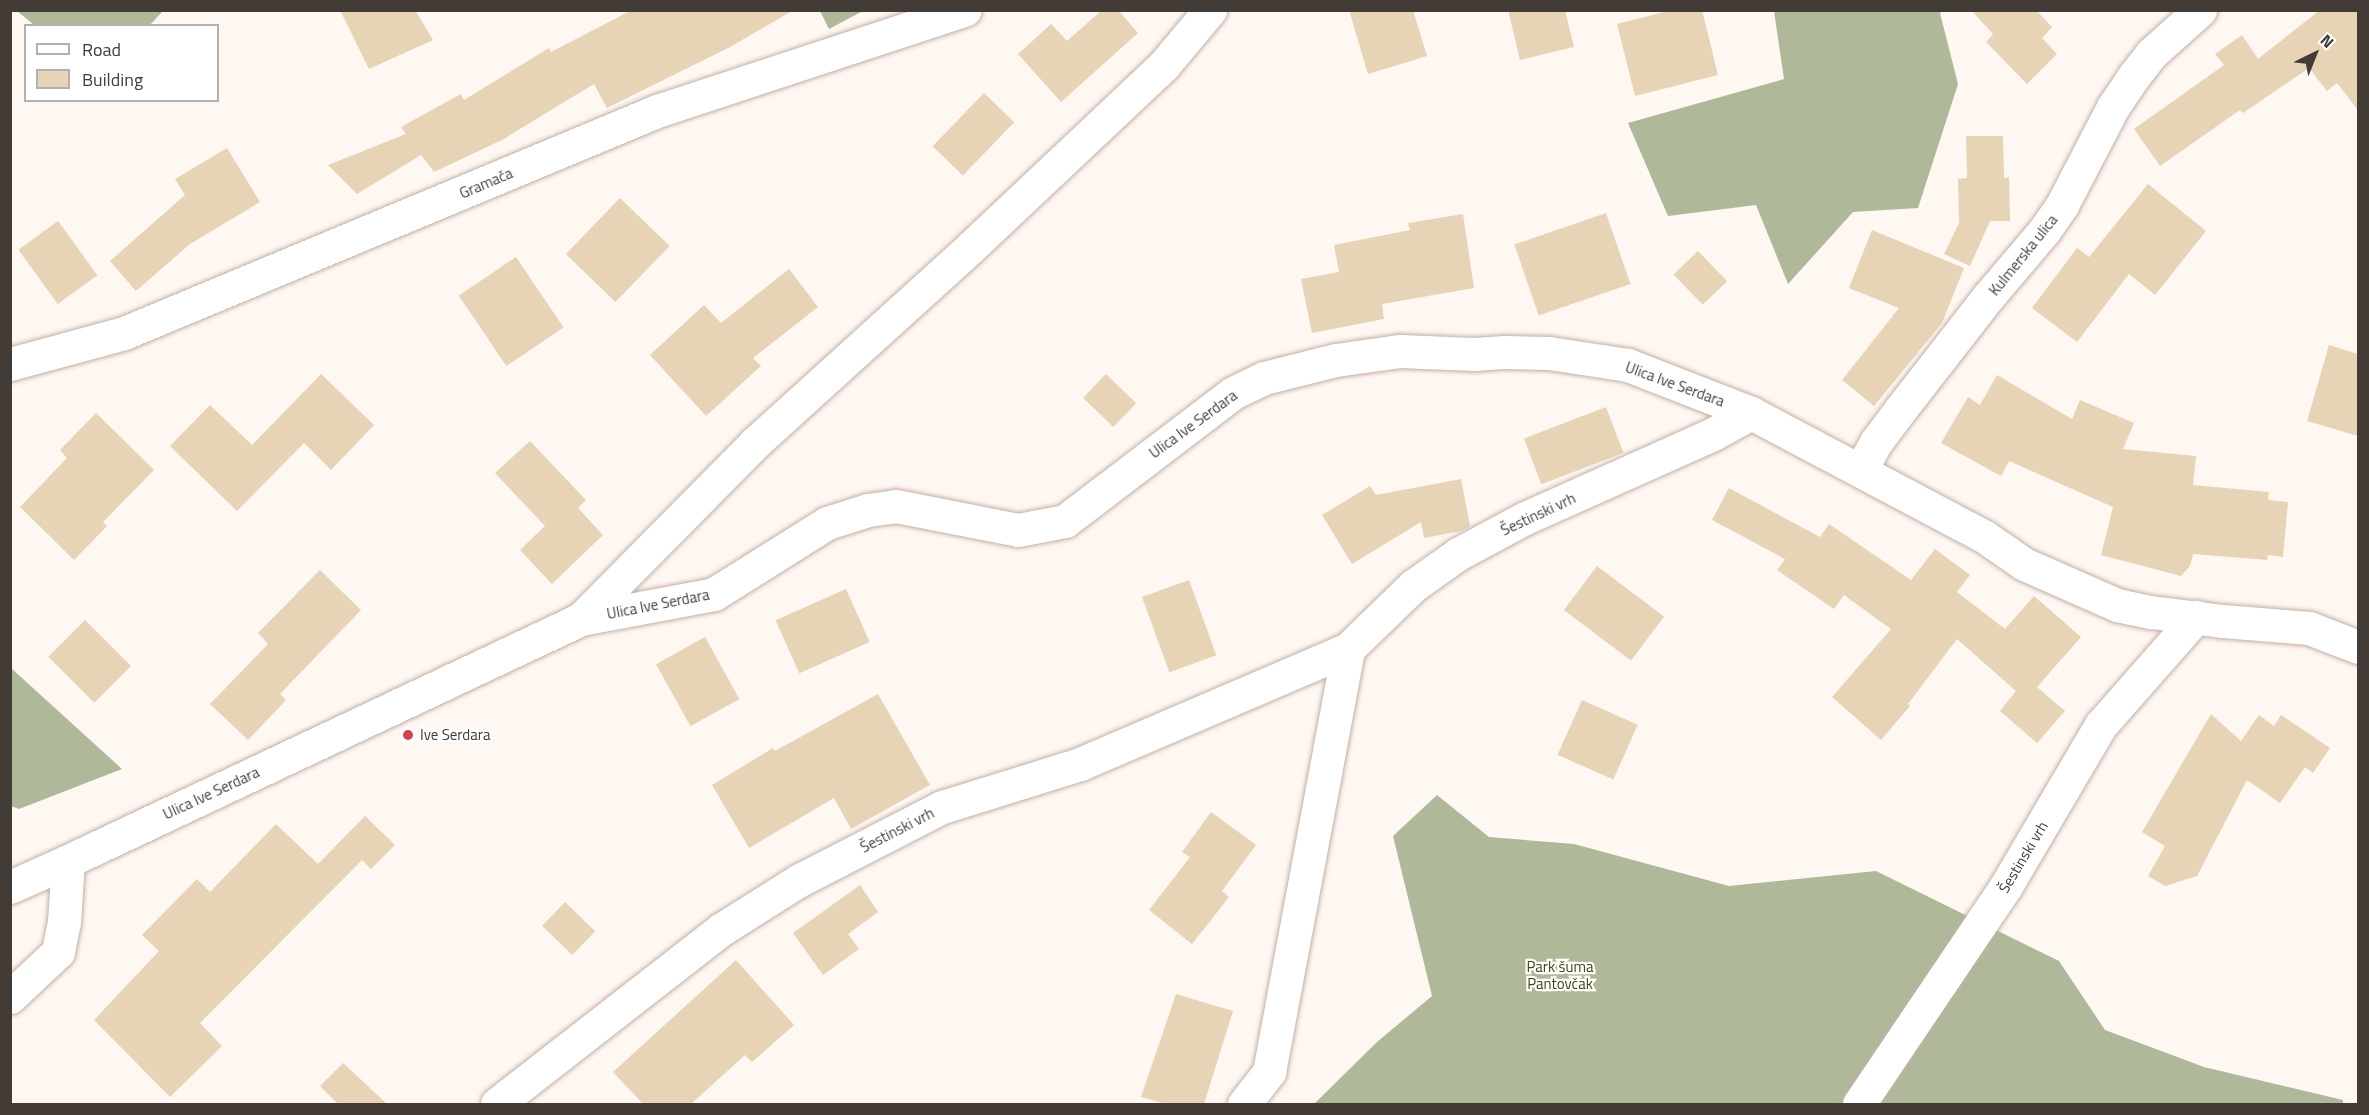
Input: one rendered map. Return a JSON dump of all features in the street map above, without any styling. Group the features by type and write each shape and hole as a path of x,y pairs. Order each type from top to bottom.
{"street":[{"name":"Gramača","path":"10,364 124,333 657,111 965,10"},
{"name":"Ulica Ive Serdara","path":"581,619 755,443 970,248 1164,65 1210,10"},
{"name":"Kulmerska ulica","path":"1861,469 1876,442 1935,365 2044,231 2062,205 2114,107 2134,76 2151,54 2200,10"},
{"name":"Ulica Ive Serdara","path":"10,887 581,619 714,594 827,523 868,510 896,506 1018,530 1065,521 1233,393 1264,378 1336,360 1400,351 1549,353 1628,365 1751,413 1861,469"},
{"name":"Šestinski vrh","path":"497,1104 722,929 798,881 942,807 1080,764 1348,649 1413,586 1458,554 1523,519 1713,434 1751,413"},
{"path":"1861,469 1897,492 1986,537 2024,564 2117,605 2151,612 2309,628 2358,647"},
{"name":"Šestinski vrh","path":"1859,1104 2006,886 2101,725 2196,617"},
{"path":"1244,1104 1269,1072 1348,649"},
{"path":"10,997 58,952 64,922 68,861"}],"green space":[{"path":"17,11 163,11 151,24 33,24"},
{"path":"820,11 863,11 829,29"},
{"path":"1774,11 1942,11 1940,13 1958,84 1918,208 1853,212 1788,284 1756,205 1668,216 1628,123 1784,79"},
{"path":"11,668 122,769 19,809 11,806"},
{"name":"Park šuma Pantovčak","path":"1437,795 1489,837 1574,844 1729,886 1876,871 2059,961 2105,1030 2204,1067 2343,1100 2343,1104 1314,1104 1377,1042 1432,996 1393,836"}],"building":[{"path":"340,10 415,10 433,40 369,69"},
{"path":"632,10 794,10 730,47 607,108 594,84 502,140 434,172 421,155 357,194 328,165 406,134 401,127 461,94 464,100 549,48 551,52"},
{"path":"1102,10 1118,10 1138,33 1061,102 1018,54 1051,24 1067,41"},
{"path":"1349,10 1413,10 1427,56 1368,74"},
{"path":"1508,10 1565,10 1574,47 1520,60"},
{"path":"1672,10 1702,10 1718,75 1635,96 1617,24"},
{"path":"1971,10 2036,10 2052,27 2042,38 2057,54 2027,84 1986,42 1993,34"},
{"path":"2320,10 2358,10 2358,110 2337,83 2327,91 2309,68 2243,113 2240,110 2160,166 2134,129 2224,65 2215,54 2242,35 2258,59"},
{"path":"984,93 1014,122 963,175 933,146"},
{"path":"1966,136 2003,136 2004,178 2009,177 2010,221 1990,221 1970,266 1944,254 1959,223 1958,179 1967,178"},
{"path":"227,148 260,202 190,244 136,291 110,261 185,195 175,179"},
{"path":"2148,184 2206,231 2155,295 2129,274 2077,342 2032,308 2077,248 2089,257"},
{"path":"620,198 670,246 615,302 566,254"},
{"path":"1606,213 1630,284 1539,315 1514,245"},
{"path":"1463,214 1474,288 1382,304 1384,319 1312,333 1301,279 1339,272 1334,245 1410,230 1408,223"},
{"path":"58,221 97,275 58,304 18,250"},
{"path":"1872,230 1964,268 1942,323 1874,406 1842,380 1899,308 1849,288"},
{"path":"1698,251 1727,281 1703,305 1674,275"},
{"path":"516,257 564,327 506,366 459,296"},
{"path":"789,269 818,307 753,358 761,366 706,416 650,355 704,305 721,323"},
{"path":"2329,345 2358,354 2358,436 2307,421"},
{"path":"321,374 374,425 331,470 304,443 237,511 170,446 210,405 252,445"},
{"path":"1106,374 1136,403 1113,427 1083,398"},
{"path":"1997,375 2072,419 2080,400 2134,423 2123,449 2196,456 2193,485 2269,492 2268,500 2288,502 2283,557 2268,555 2267,560 2193,554 2190,566 2181,576 2101,555 2113,507 2009,461 2001,476 1941,443 1968,397 1980,405"},
{"path":"1606,407 1624,453 1541,484 1524,439"},
{"path":"96,413 154,470 103,522 107,526 74,560 20,507 67,458 60,450"},
{"path":"530,441 586,500 578,508 603,535 552,584 520,550 545,526 495,473"},
{"path":"1461,479 1470,526 1461,531 1424,538 1421,522 1352,564 1322,515 1370,486 1376,495"},
{"path":"1729,488 1820,537 1829,524 1911,580 1935,549 1970,575 1957,592 2005,629 2034,596 2081,637 2037,687 2065,711 2037,743 2000,711 2016,691 1957,639 1908,704 1910,706 1881,740 1832,697 1891,629 1844,595 1834,609 1777,570 1785,559 1712,520"},
{"path":"1597,566 1664,617 1631,660 1564,610"},
{"path":"320,570 361,610 280,694 286,700 248,740 210,704 268,644 258,633"},
{"path":"1189,580 1216,655 1169,672 1142,597"},
{"path":"846,589 870,642 799,673 776,620"},
{"path":"85,620 131,666 94,703 48,657"},
{"path":"705,637 739,699 690,726 656,664"},
{"path":"878,694 930,785 851,829 834,798 749,848 712,785 773,748 775,751"},
{"path":"1582,700 1638,725 1613,780 1558,755"},
{"path":"2211,714 2241,741 2259,715 2274,726 2281,715 2330,748 2313,773 2305,767 2280,803 2247,780 2197,876 2165,886 2148,876 2165,846 2142,832"},
{"path":"1211,812 1256,845 1222,891 1229,897 1192,944 1149,910 1190,857 1182,852"},
{"path":"365,816 395,845 371,869 362,860 200,1023 222,1046 170,1097 94,1020 159,951 142,935 197,879 210,892 276,824 318,864"},
{"path":"860,885 878,912 848,934 859,949 823,975 793,933"},
{"path":"565,902 595,931 572,955 542,926"},
{"path":"736,960 794,1025 752,1062 745,1055 691,1104 643,1104 613,1072"},
{"path":"1176,994 1233,1011 1204,1104 1166,1104 1141,1097"},
{"path":"343,1063 387,1104 338,1104 320,1086"}],"place":[{"name":"Ive Serdara","path":"408,735"}]}
